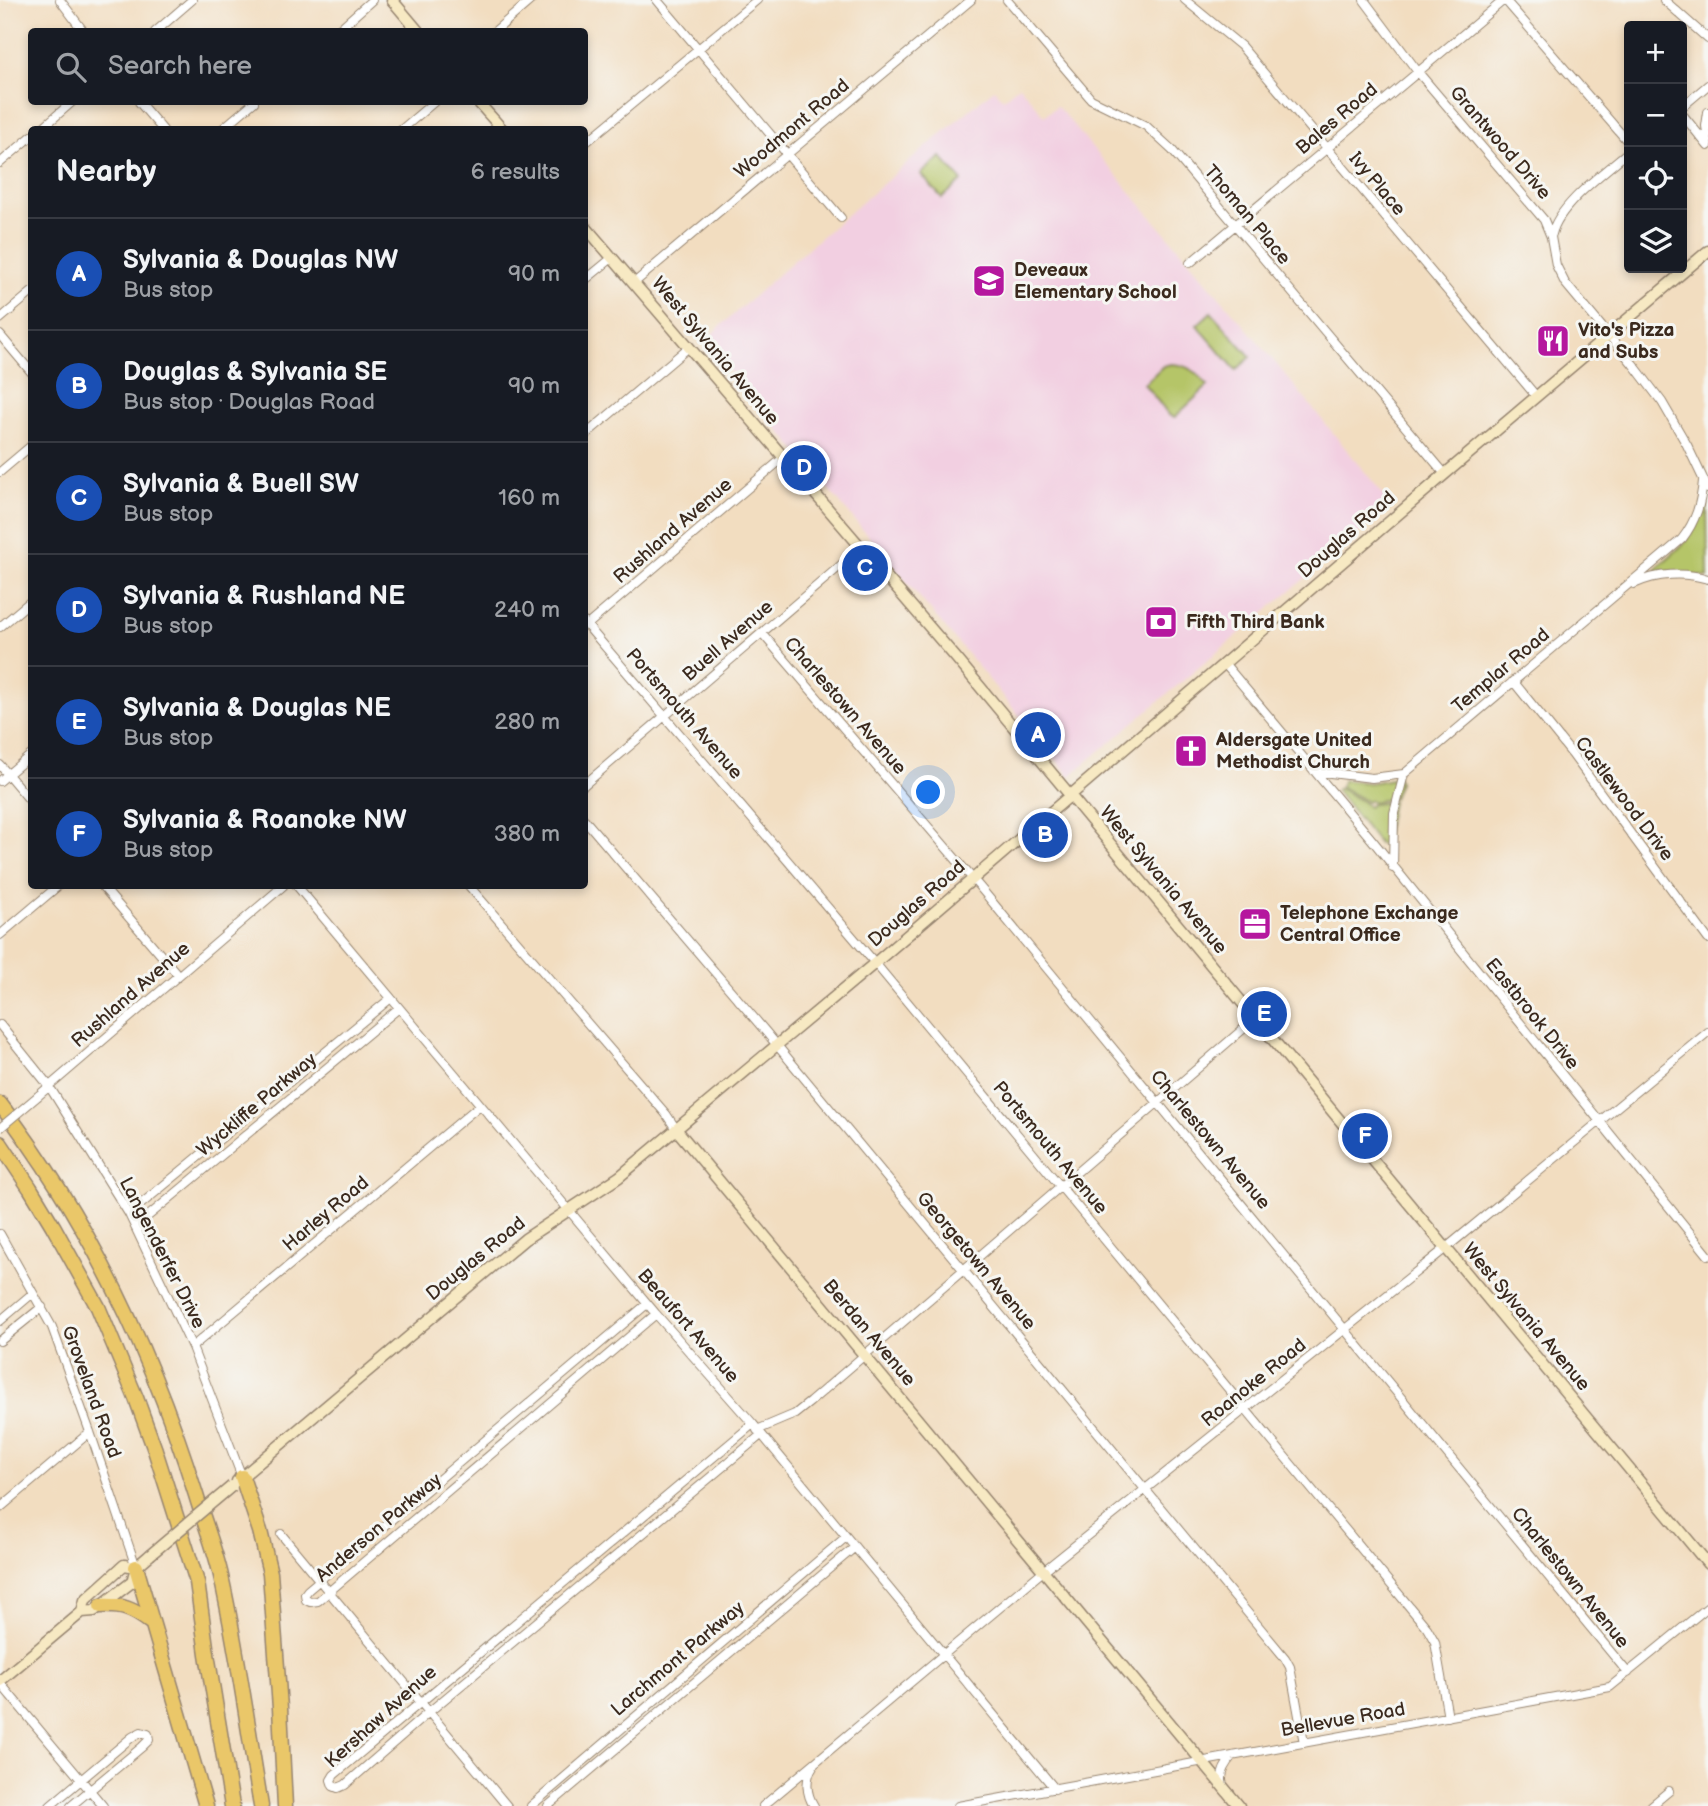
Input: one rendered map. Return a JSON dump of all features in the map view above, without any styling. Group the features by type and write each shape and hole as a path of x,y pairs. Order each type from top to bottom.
{"highway":[{"path":"0,1104 74,1215 135,1331 164,1399 221,1574 261,1806"},
{"path":"0,1143 54,1226 98,1307 150,1437 197,1582 232,1806"},
{"path":"237,1481 260,1531 271,1581 285,1806"},
{"path":"136,1567 206,1806"},
{"path":"101,1606 134,1610 150,1622"}],"street":[{"path":"60,0 81,28"},
{"path":"160,28 192,0"},
{"path":"340,28 372,0"},
{"path":"392,0 416,28"},
{"path":"499,28 531,0"},
{"path":"657,0 841,218"},
{"path":"588,141 757,0"},
{"name":"Woodmont Road","path":"634,283 971,0"},
{"name":"Thoman Place","path":"1007,0 1091,99 1146,126 1172,150 1445,474"},
{"name":"Ivy Place","path":"1185,0 1241,46 1536,397"},
{"name":"Grantwood Drive","path":"1364,0 1418,72 1539,212 1552,237 1554,258 1561,276 1662,402 1708,489"},
{"path":"1504,0 1624,137"},
{"name":"Bales Road","path":"1190,263 1504,0"},
{"path":"1664,0 1708,39"},
{"path":"1687,103 1708,85"},
{"path":"45,126 69,105"},
{"path":"142,105 160,126"},
{"path":"226,126 250,105"},
{"path":"406,126 430,105"},
{"path":"481,105 499,126"},
{"path":"1708,111 1708,143"},
{"path":"1687,120 1708,143"},
{"path":"0,163 28,139"},
{"path":"1552,237 1556,220 1565,208 1624,155"},
{"name":"West Sylvania Avenue","path":"588,230 957,659 1708,1564"},
{"name":"Douglas Road","path":"82,1612 94,1611 132,1582 136,1567 519,1244 619,1177 876,962 1708,251"},
{"path":"588,278 612,258"},
{"path":"0,319 28,295"},
{"path":"0,335 28,368"},
{"path":"588,433 689,347"},
{"path":"0,472 28,448"},
{"name":"Rushland Avenue","path":"588,622 783,458"},
{"name":"Templar Road","path":"1404,774 1682,539 1688,533 1700,505 1703,479"},
{"name":"Buell Avenue","path":"588,782 860,548"},
{"name":"Templar Road","path":"1619,593 1638,582 1665,575 1708,579"},
{"path":"0,627 28,603"},
{"name":"Portsmouth Avenue","path":"588,628 876,962 1430,1632 1448,1717"},
{"name":"Charlestown Avenue","path":"762,633 972,879 1628,1673"},
{"name":"Eastbrook Drive","path":"1224,663 1708,1255"},
{"name":"Castlewood Drive","path":"1513,681 1572,754 1708,939"},
{"path":"0,781 28,757"},
{"path":"0,765 28,798"},
{"path":"1314,771 1372,778 1404,774 1394,813 1393,867"},
{"name":"Georgetown Avenue","path":"588,824 776,1044 1288,1662 1304,1743"},
{"path":"0,935 54,889"},
{"path":"105,889 178,975"},
{"name":"Rushland Avenue","path":"0,1128 279,889"},
{"name":"Beaufort Avenue","path":"300,889 647,1304 757,1430 1055,1789"},
{"name":"Berdan Avenue","path":"472,889 666,1114 1238,1806"},
{"name":"Wyckliffe Parkway","path":"129,1214 391,998"},
{"name":"Wyckliffe Parkway","path":"135,1227 399,1008"},
{"name":"Kershaw Avenue","path":"757,1430 345,1785 338,1788 333,1786 331,1780 334,1775 757,1430 794,1414 1256,1018"},
{"name":"Langenderfer Drive","path":"0,1025 49,1086 129,1214 192,1347 237,1481"},
{"name":"Roanoke Road","path":"763,1806 943,1653 1446,1248 1708,1032"},
{"name":"Harley Road","path":"192,1347 480,1105"},
{"name":"Groveland Road","path":"0,1234 52,1327 136,1567"},
{"path":"0,1321 33,1293"},
{"name":"Anderson Parkway","path":"647,1304 308,1590 305,1594 306,1600 317,1601 656,1314"},
{"path":"0,1341 42,1307"},
{"path":"0,1508 90,1432"},
{"path":"281,1534 507,1806"},
{"name":"Larchmont Parkway","path":"531,1806 846,1537"},
{"name":"Larchmont Parkway","path":"548,1806 855,1547"},
{"name":"Douglas Road","path":"0,1682 82,1612 85,1600 124,1565 136,1567"},
{"name":"Bellevue Road","path":"958,1806 1610,1686 1708,1608"},
{"path":"0,1682 103,1806"},
{"path":"50,1806 132,1737 141,1732 148,1734 149,1740 142,1747 71,1806"},
{"path":"1224,1788 1222,1775 1233,1756"},
{"path":"814,1806 807,1780 810,1770 819,1758"},
{"path":"1651,1806 1669,1791"}],"shaded area":[{"path":"1019,85 1044,116 1057,106 1260,344 1392,505 1070,776 704,341 994,89 1003,99"}],"green space":[{"path":"941,157 962,181 942,198 921,174"},
{"path":"1211,312 1251,357 1236,370 1197,325"},
{"path":"1171,364 1192,370 1208,386 1175,417 1170,416 1144,384 1163,366"},
{"path":"1707,505 1708,577 1658,572 1656,568 1691,534 1703,506"},
{"path":"1398,778 1393,798 1372,802 1367,802 1340,786 1343,780 1370,783"},
{"path":"1339,788 1368,807 1372,804 1392,802 1384,844 1379,844 1336,790"}],"place":[{"name":"Deveaux Elementary School","path":"989,281"},
{"name":"Vito's Pizza and Subs","path":"1553,341"},
{"name":"Sylvania & Rushland NE","path":"804,468"},
{"name":"Sylvania & Buell SW","path":"865,568"},
{"name":"Fifth Third Bank","path":"1161,622"},
{"name":"Sylvania & Douglas NW","path":"1038,735"},
{"name":"Aldersgate United Methodist Church","path":"1191,751"},
{"name":"Douglas & Sylvania SE","path":"1045,835"},
{"name":"Telephone Exchange Central Office","path":"1255,924"},
{"name":"Sylvania & Douglas NE","path":"1264,1014"},
{"name":"Sylvania & Roanoke NW","path":"1365,1136"}]}
